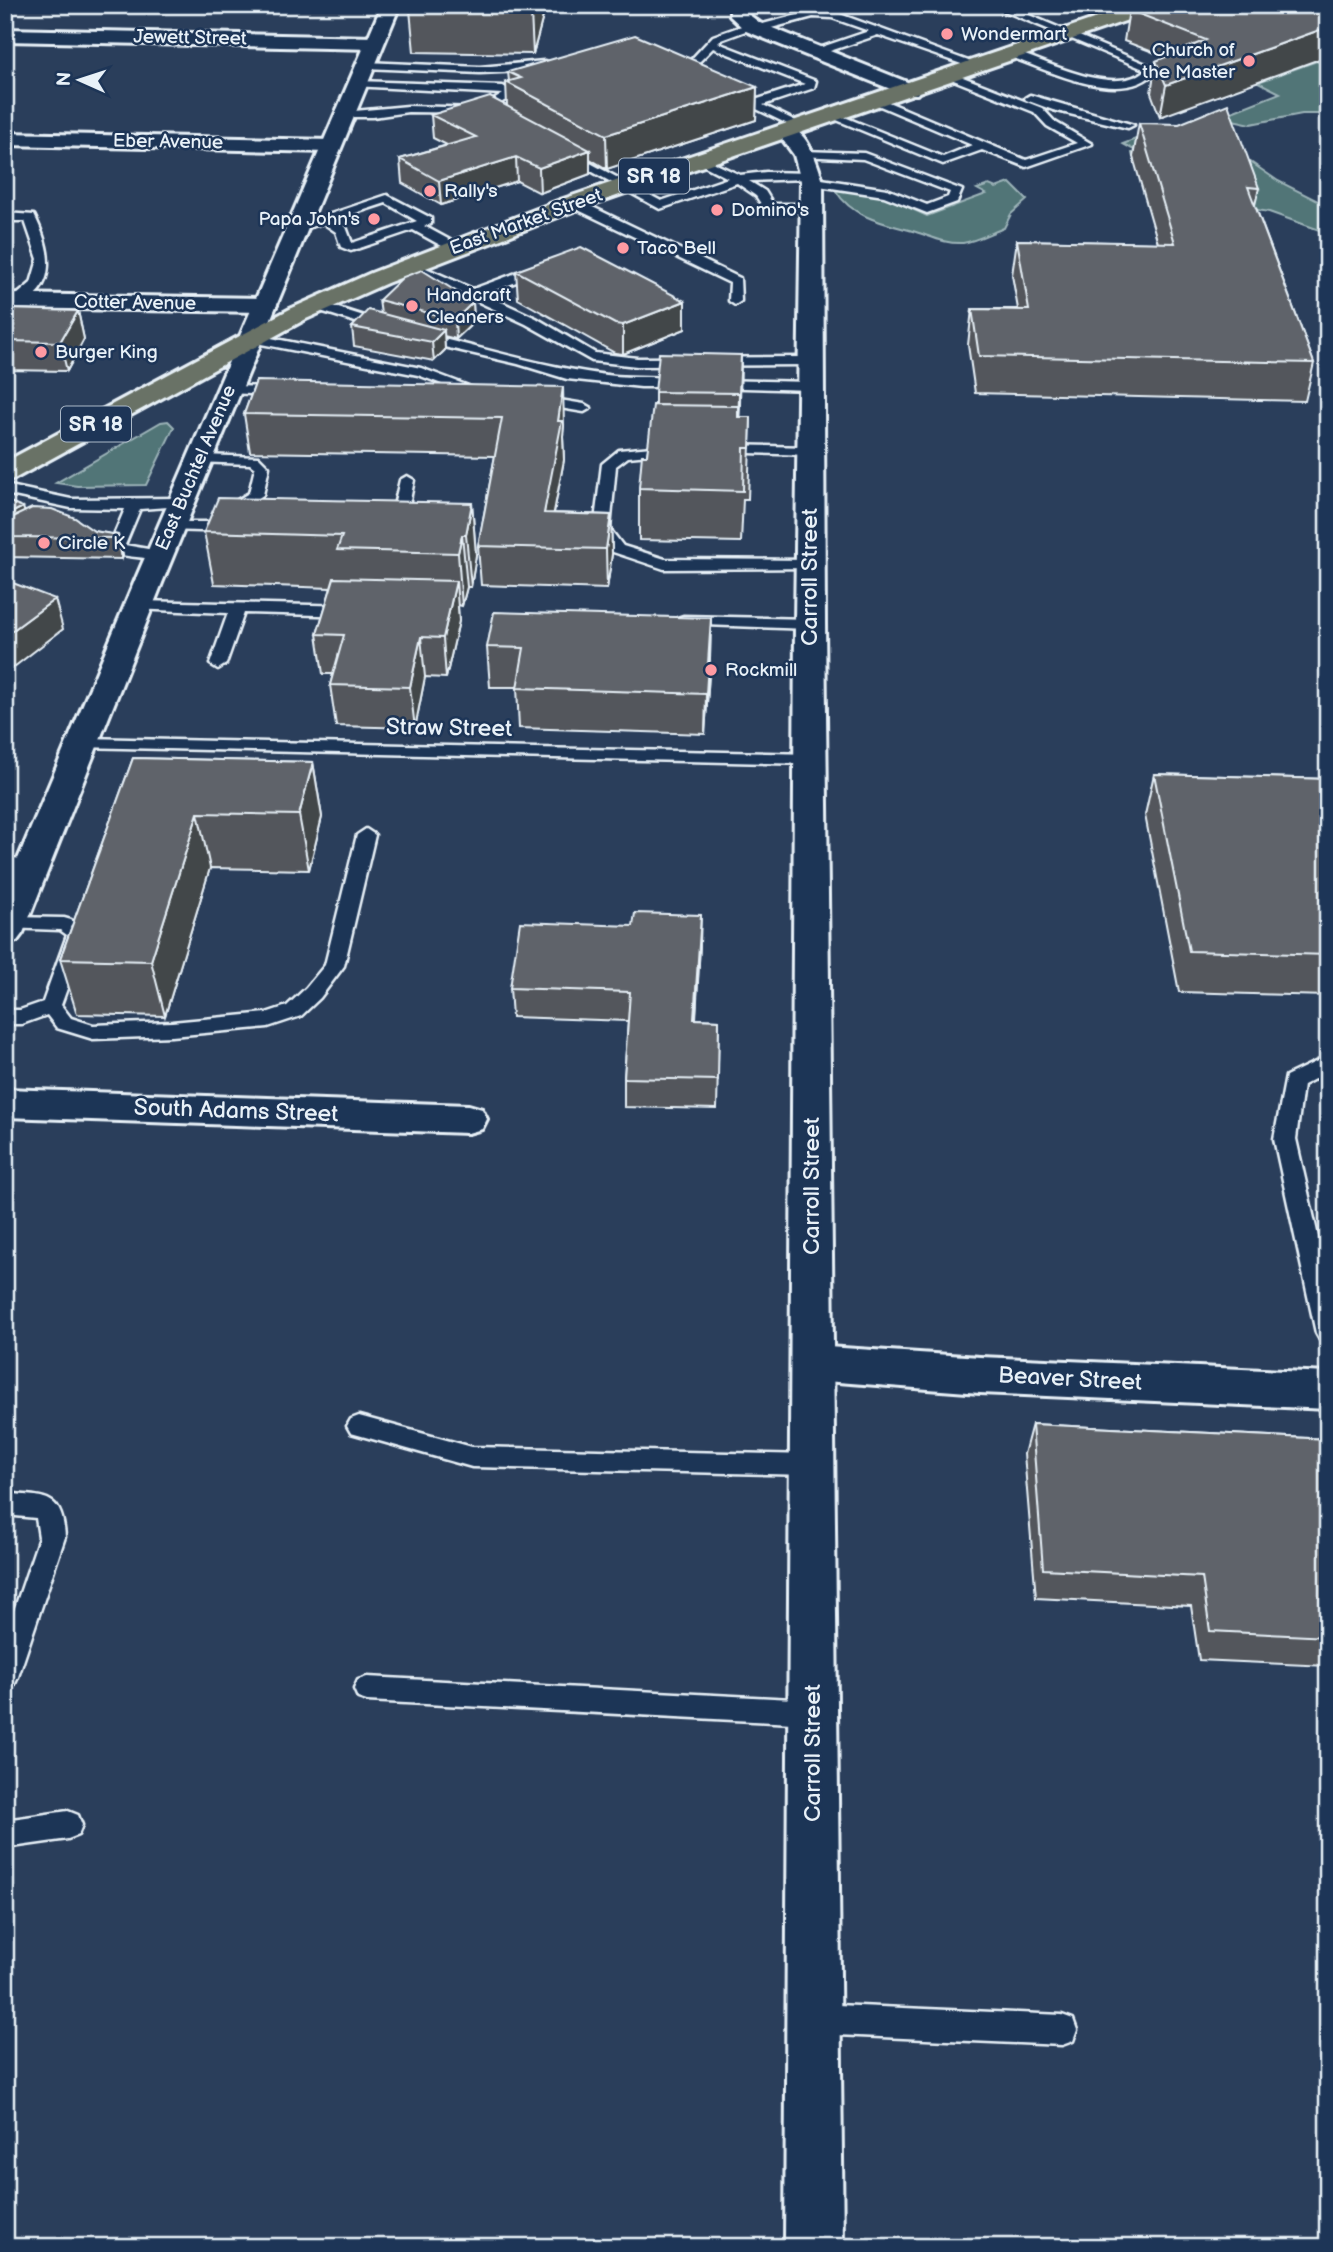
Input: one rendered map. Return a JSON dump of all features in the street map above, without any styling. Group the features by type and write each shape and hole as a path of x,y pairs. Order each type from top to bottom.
{"main road":[{"name":"East Market Street","path":"6,476 251,338 316,305 410,265 574,203 701,160 804,163 833,116 1154,5"}],"street":[{"name":"East Buchtel Avenue","path":"7,928 19,865 85,743 139,606 179,528 201,459 391,5"},
{"path":"739,5 739,16 753,27 910,90"},
{"name":"Jewett Street","path":"5,35 374,43"},
{"name":"Eber Avenue","path":"5,139 331,146"},
{"name":"Carroll Street","path":"804,163 811,374 814,2247"},
{"name":"Cotter Avenue","path":"11,301 264,305"},
{"name":"South Adams Street","path":"5,1103 468,1119"},
{"name":"Beaver Street","path":"812,1363 980,1375 1328,1391"}],"lane":[{"path":"995,5 1153,69 1145,79 1122,85 1106,85 1012,54"},
{"path":"1088,5 1121,17"},
{"path":"556,148 660,205 738,179 765,175 804,163 864,156 956,190 953,198 927,209 804,163 754,104 699,77 692,64 717,38 753,27 813,15 833,15 879,31 1056,108 1128,125"},
{"path":"814,53 879,31"},
{"path":"712,44 812,83 810,86 754,104"},
{"path":"365,65 491,70 528,69 553,62"},
{"path":"877,101 1026,164 1086,144 1051,124 1038,110 964,70"},
{"path":"357,85 503,89 510,94 485,110"},
{"path":"344,115 408,109 485,110 497,116"},
{"path":"833,116 943,161 981,146"},
{"path":"701,160 761,194 769,207 804,163"},
{"path":"298,227 387,199 455,248"},
{"path":"574,203 736,281 735,301"},
{"path":"5,217 30,218 44,259 37,285 11,301"},
{"path":"326,220 342,230 345,244 351,247 418,222"},
{"path":"410,265 475,293 562,338 592,357 811,374"},
{"path":"475,293 544,268"},
{"path":"316,305 402,333 522,361 567,376 595,379 811,374"},
{"path":"251,338 421,372 474,389 437,400"},
{"path":"229,390 298,391"},
{"path":"519,397 584,408"},
{"path":"684,449 624,453 609,464 602,529 618,549 664,564 810,565"},
{"path":"709,449 810,451"},
{"path":"88,533 104,546 116,548 179,528 256,495 262,467 254,460 201,459"},
{"path":"6,476 27,497 103,508 134,505 179,528 254,528"},
{"path":"372,529 398,520 407,480"},
{"path":"5,510 27,497"},
{"path":"44,515 64,503"},
{"path":"116,548 134,505"},
{"path":"139,606 370,611"},
{"path":"218,664 238,608"},
{"path":"662,620 810,624"},
{"name":"Straw Street","path":"85,743 812,759"},
{"path":"51,1006 64,1023 93,1032 172,1029 268,1020 294,1011 313,993 334,966 366,835"},
{"path":"5,1017 22,1017 51,1006 77,933 64,924 7,928"},
{"path":"1328,1063 1293,1080 1285,1139 1328,1332"},
{"path":"359,1426 472,1457 812,1465"},
{"path":"5,1504 41,1508 51,1515 52,1537 5,1678"},
{"path":"367,1689 812,1712"},
{"path":"5,1834 68,1825"},
{"path":"814,2019 1062,2030"}],"green space":[{"path":"1328,57 1328,114 1302,114 1251,124 1219,117 1280,93 1258,82"},
{"path":"1167,127 1230,148 1278,181 1328,206 1328,233 1269,212 1246,208 1133,157 1132,153 1136,151 1123,144"},
{"path":"1010,183 1027,200 1011,214 1004,228 963,243 944,241 872,219 852,208 836,191 839,186 873,191 927,216 986,194 977,189 989,185 996,188"},
{"path":"168,421 174,427 146,485 77,486 56,483 161,422"}],"building":[{"path":"412,5 533,5 531,12 410,10"},
{"path":"1177,5 1241,5 1262,12 1293,5 1328,5 1328,27 1166,85 1156,61 1206,40 1129,10"},
{"path":"635,35 757,87 606,135 506,82 521,78 508,72"},
{"path":"490,97 590,150 539,168 516,157 439,181 400,159 476,137 431,115"},
{"path":"1228,104 1259,188 1248,187 1314,363 979,356 972,309 1029,310 1017,240 1175,243 1139,123 1179,124"},
{"path":"581,247 685,301 623,325 615,324 516,271"},
{"path":"422,270 473,302 455,320 379,300 403,277"},
{"path":"5,309 78,311 60,342 5,341"},
{"path":"368,310 444,330 432,342 352,327"},
{"path":"659,353 741,355 739,393 655,392"},
{"path":"256,381 563,387 558,421 562,421 544,513 611,515 606,549 478,546 502,418 244,414"},
{"path":"653,405 738,406 738,417 751,417 750,448 744,448 743,491 639,488 642,455 647,455"},
{"path":"218,498 472,503 466,535 462,535 458,553 337,550 342,536 204,532"},
{"path":"10,502 23,507 5,516 5,514"},
{"path":"32,508 52,509 75,518 94,531 118,535 118,538 5,537 5,521"},
{"path":"334,578 456,581 443,638 421,637 410,687 330,685 344,635 317,634"},
{"path":"5,580 55,599 5,636"},
{"path":"494,612 711,618 706,694 517,688 524,648 487,647"},
{"path":"133,758 313,762 299,815 198,813 151,961 60,959"},
{"path":"1154,774 1328,779 1328,955 1189,951"},
{"path":"635,913 701,915 694,1019 719,1020 718,1080 624,1078 630,992 510,988 520,922 633,926"},
{"path":"1032,1424 1328,1439 1328,1637 1210,1631 1202,1577 1043,1569"}],"place":[{"name":"Wondermart","path":"947,34"},
{"name":"Church of the Master","path":"1249,61"},
{"name":"Rally's","path":"430,191"},
{"name":"Domino's","path":"717,210"},
{"name":"Papa John's","path":"374,219"},
{"name":"Taco Bell","path":"623,248"},
{"name":"Handcraft Cleaners","path":"412,306"},
{"name":"Burger King","path":"41,352"},
{"name":"Circle K","path":"44,543"},
{"name":"Rockmill","path":"711,670"}]}
